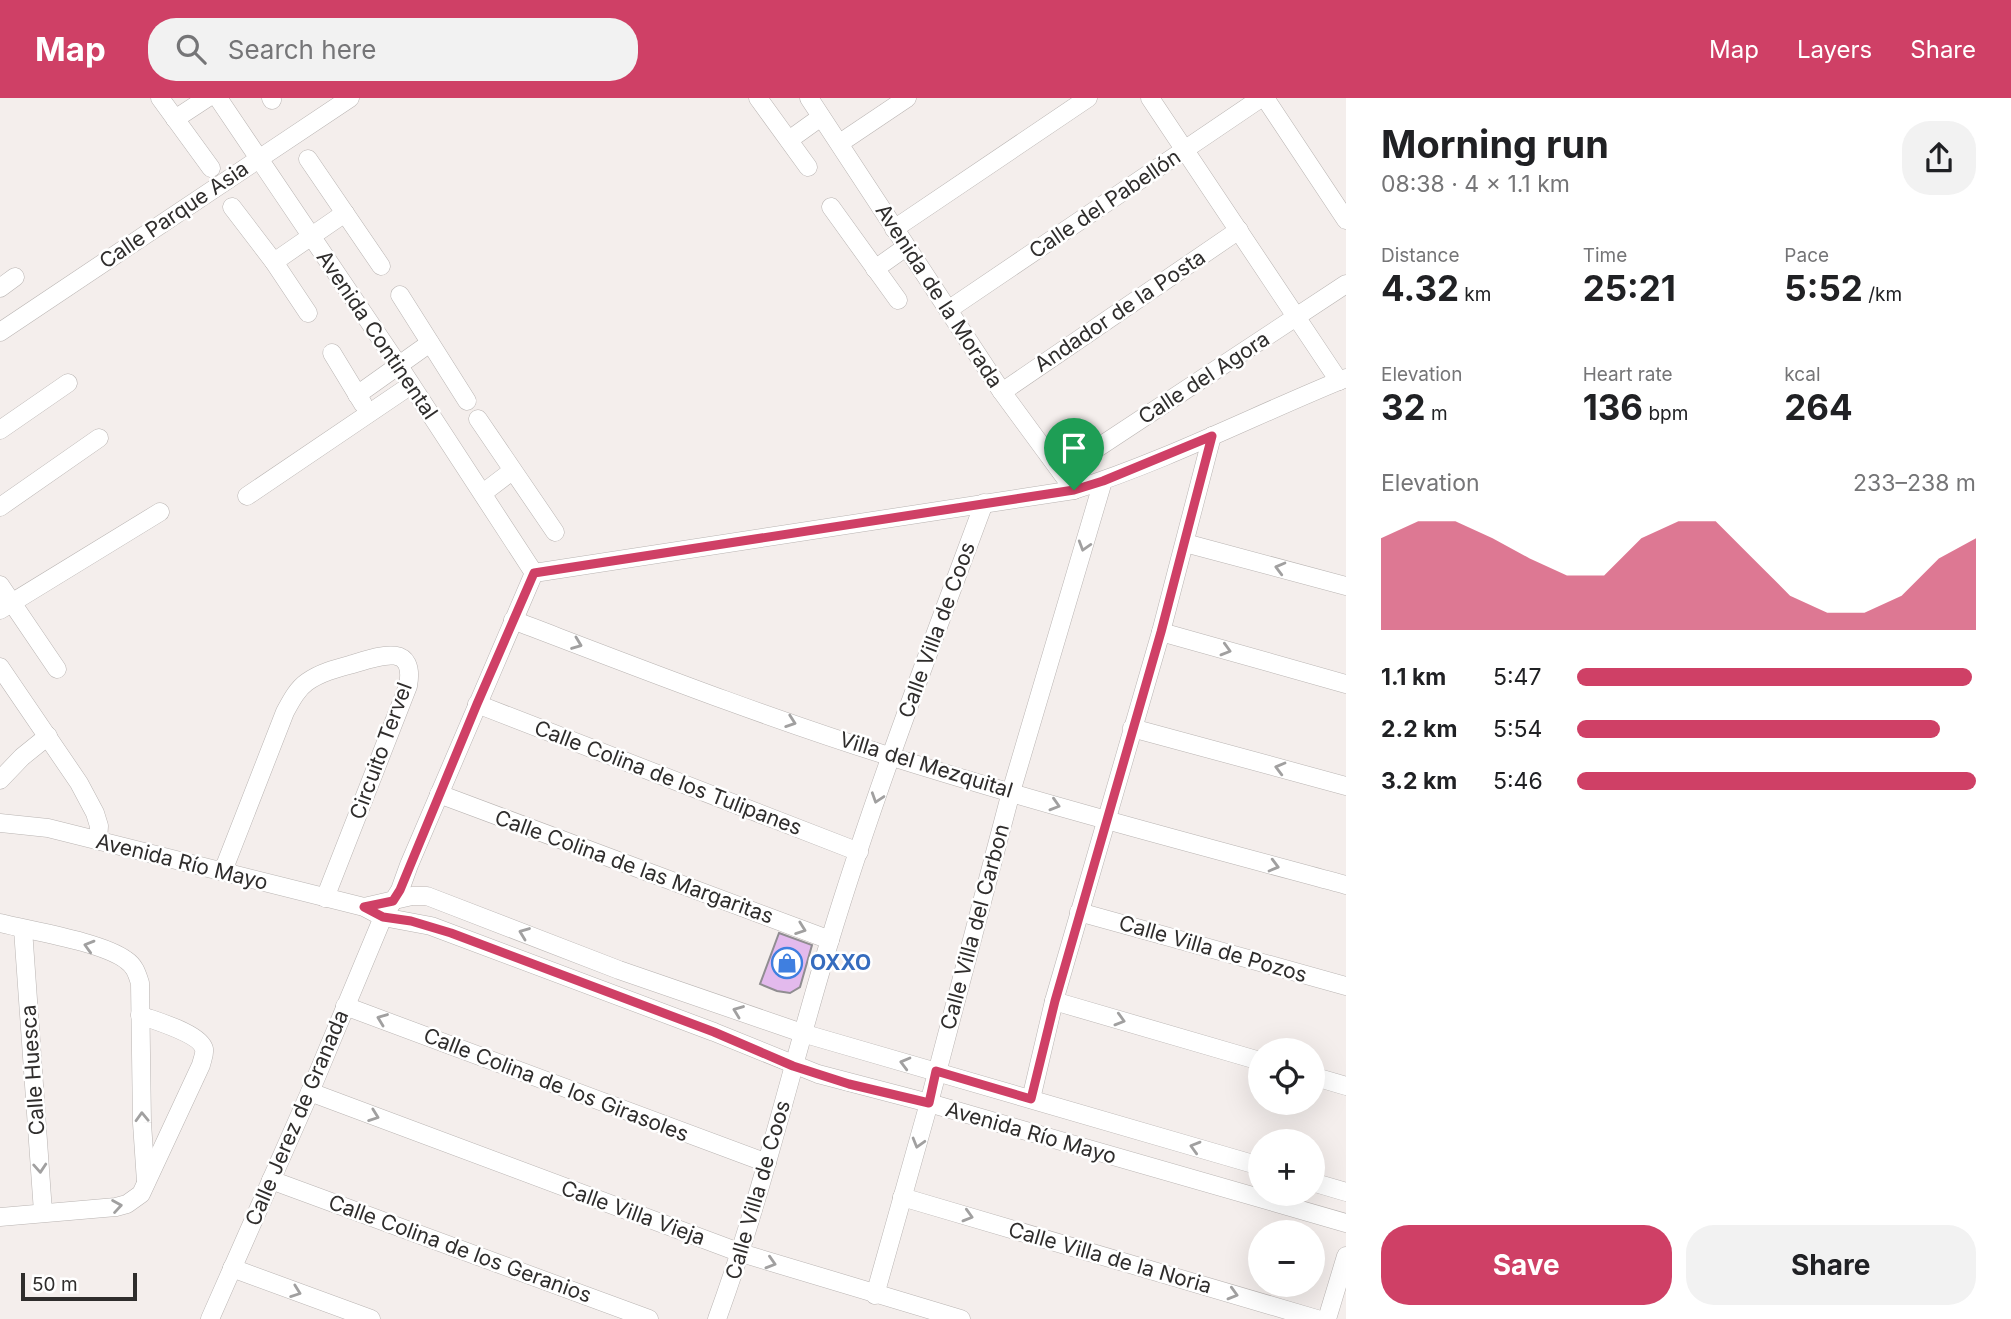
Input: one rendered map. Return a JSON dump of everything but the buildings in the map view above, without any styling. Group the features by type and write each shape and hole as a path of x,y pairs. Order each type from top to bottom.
{"street":[{"path":"160,98 211,168"},
{"path":"175,119 207,98"},
{"name":"Avenida Continental","path":"218,98 399,366 534,573"},
{"name":"Calle Parque Asia","path":"0,332 350,98"},
{"path":"758,98 807,167"},
{"name":"Avenida de la Morada","path":"809,98 1002,392 1074,490"},
{"path":"839,143 907,98"},
{"path":"894,229 1088,98"},
{"path":"534,573 1074,490 1103,481 1343,380 1150,98"},
{"path":"1264,98 1346,220"},
{"name":"Calle del Pabellón","path":"948,310 1264,98"},
{"path":"789,140 821,117"},
{"path":"308,159 381,266"},
{"path":"232,207 308,313"},
{"path":"831,207 898,300"},
{"path":"274,262 345,213"},
{"name":"Andador de la Posta","path":"1002,392 1238,230"},
{"path":"875,269 906,247"},
{"name":"Calle del Agora","path":"1061,472 1346,284"},
{"path":"400,295 467,401"},
{"path":"357,395 430,343"},
{"path":"332,353 368,412"},
{"path":"0,430 68,383"},
{"path":"247,496 411,385"},
{"path":"478,419 555,532"},
{"path":"1031,1099 1079,912 1161,632 1212,436"},
{"path":"0,507 99,438"},
{"path":"483,493 512,471"},
{"name":"Calle Villa del Carbon","path":"876,1295 1011,792 1103,481"},
{"name":"Calle Villa de Coos","path":"717,1319 741,1253 830,940 891,757 984,503"},
{"path":"6,606 160,512"},
{"path":"1185,543 1346,586"},
{"name":"Calle Jerez de Granada","path":"210,1319 310,1092 383,917 406,877 534,573"},
{"path":"0,585 6,606 57,669"},
{"name":"Villa del Mezquital","path":"513,620 710,695 891,757 1107,821 1346,885"},
{"path":"1161,632 1346,684"},
{"name":"Circuito Tervel","path":"223,871 285,712 298,690 307,682 330,671 382,655 401,657 409,667 408,686 325,898"},
{"path":"0,667 79,783 99,826 98,841"},
{"name":"Calle Colina de los Tulipanes","path":"477,704 859,852"},
{"path":"1132,728 1346,786"},
{"path":"0,780 48,736"},
{"path":"0,764 22,757"},
{"name":"Calle Colina de las Margaritas","path":"439,794 830,940"},
{"name":"Avenida Río Mayo","path":"0,823 48,828 364,907 383,917 431,926 714,1032 793,1066 1346,1223"},
{"name":"Avenida Río Mayo","path":"364,907 412,896 427,896 619,970 802,1033 1248,1162"},
{"name":"Calle Villa de Pozos","path":"1079,912 1346,986"},
{"path":"0,923 93,946 125,959 137,973 146,1185"},
{"name":"Calle Huesca","path":"23,929 43,1212"},
{"path":"1055,1001 1248,1057"},
{"name":"Calle Colina de los Girasoles","path":"345,1006 767,1163"},
{"path":"0,1217 127,1204 141,1194 201,1065 204,1052 200,1041 191,1035 140,1015"},
{"path":"1325,1080 1346,1086"},
{"name":"Calle Villa Vieja","path":"310,1092 741,1253 961,1319"},
{"name":"Calle Colina de los Geranios","path":"271,1180 649,1319"},
{"path":"1325,1186 1346,1192"},
{"name":"Calle Villa de la Noria","path":"902,1197 1317,1319"},
{"path":"1327,1319 1346,1256"},
{"path":"232,1268 371,1319"}],"place":[{"name":"OXXO","path":"787,963"}],"route":[{"path":"1212,436 1161,632 1079,912 1031,1099 936,1071 929,1103 849,1084 793,1066 714,1032 451,933 411,921 383,917 364,907 393,901 400,890 534,573 1074,490 1103,481 1212,436"}]}
